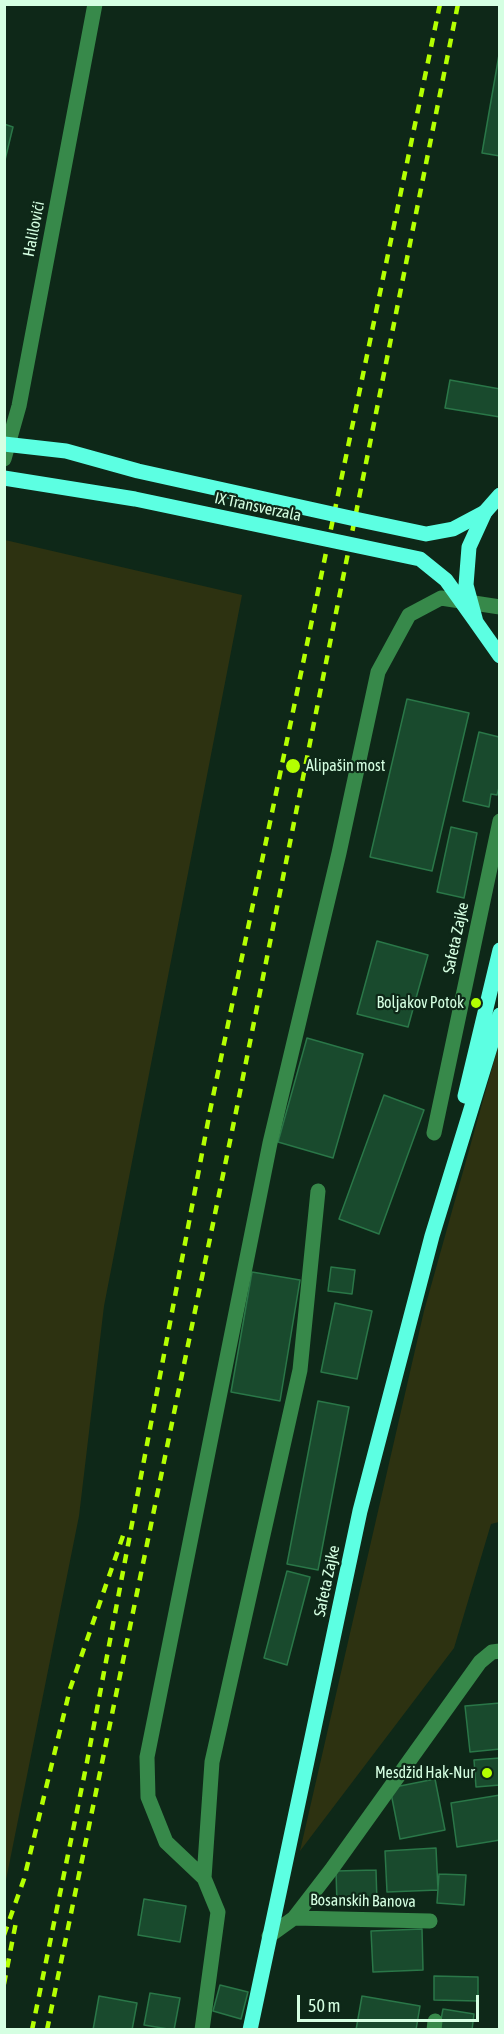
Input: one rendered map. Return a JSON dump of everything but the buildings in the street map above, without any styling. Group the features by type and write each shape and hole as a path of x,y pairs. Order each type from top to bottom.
{"main road":[{"name":"IX Transverzala","path":"4,444 66,452 138,471 426,534 453,529 485,512"},
{"name":"IX Transverzala","path":"4,478 135,499 420,559 446,580 500,656"},
{"path":"476,622 466,585 470,547 485,512 500,495"},
{"path":"432,1236 500,950"},
{"path":"432,1236 500,1015"},
{"name":"Safeta Zajke","path":"250,2030 360,1511 432,1236"}],"street":[{"name":"Halilovići","path":"4,459 19,406 95,4"},
{"path":"202,2030 218,1912 204,1878 166,1842 148,1797 147,1757 270,1143 339,854 378,672 409,615 441,598 500,607"},
{"name":"Safeta Zajke","path":"434,1133 500,820"},
{"path":"204,1878 212,1762 300,1370 318,1191"},
{"path":"269,1936 294,1918 480,1662 492,1652 500,1651"},
{"name":"Bosanskih Banova","path":"294,1918 430,1921"}],"green space":[{"path":"5,540 242,595 104,1306 79,1516 5,1885"},
{"path":"499,1043 499,1522 491,1524 454,1648 300,1851 424,1311"}],"railway":[{"path":"32,2030 87,1762 210,1111 440,4"},
{"path":"47,2030 237,1107 458,4"},
{"path":"4,1935 24,1879 70,1689 125,1530"},
{"path":"4,1984 16,1922"}],"place":[{"name":"Alipašin most","path":"293,766"},
{"name":"Boljakov Potok","path":"476,1003"},
{"name":"Mesdžid Hak-Nur","path":"487,1773"}]}
